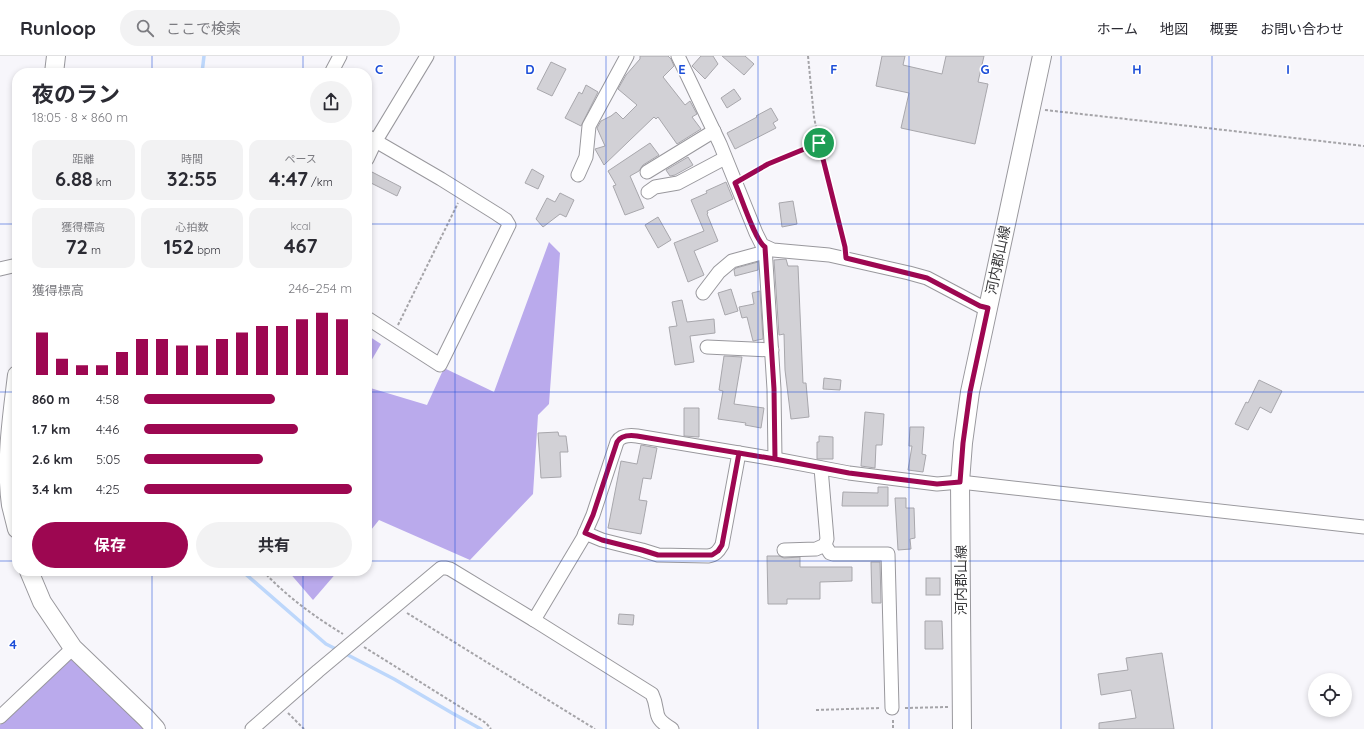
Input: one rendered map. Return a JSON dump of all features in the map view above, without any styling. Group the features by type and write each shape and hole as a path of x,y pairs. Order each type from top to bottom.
{"main road":[{"path":"55,68 56,56"},
{"name":"河内郡山線","path":"962,729 960,482 963,443 970,392 1042,56"},
{"path":"12,424 9,464 12,509"},
{"path":"31,576 42,602 73,648 146,718 154,728"}],"street":[{"path":"334,68 340,56"},
{"path":"372,138 427,56"},
{"path":"578,176 586,157 589,126 627,56"},
{"path":"678,56 714,131 760,243 765,250 774,389 775,459"},
{"path":"647,172 714,131"},
{"path":"372,140 441,179 506,219 509,225 440,365 372,321"},
{"path":"648,192 655,187 678,183 725,158"},
{"path":"703,293 719,272 732,260 765,250 829,255 927,278 980,306 988,308"},
{"path":"0,269 12,266"},
{"path":"707,347 772,350"},
{"path":"534,620 585,533 593,515 617,442 622,437 629,435 775,459 849,473 937,484 960,482 1364,527"},
{"path":"585,533 602,540 658,555 708,556 715,554 722,545 739,453"},
{"path":"784,550 816,549 825,545 827,539 821,468"},
{"path":"825,545 830,553 833,554 888,554 892,708"},
{"path":"252,729 279,704 441,568 446,568 534,620 652,694 656,713 660,720 672,729"},
{"path":"0,717 73,648"}],"path":[{"path":"808,56 814,117 845,247 846,258"},
{"path":"1031,107 1039,110 1364,146"},
{"path":"735,183 768,164 819,143"},
{"path":"394,335 463,193"},
{"path":"268,576 274,583 314,615 486,723 491,729"},
{"path":"396,606 595,729"},
{"path":"279,704 304,729"}],"shaded area":[{"path":"549,242 560,253 549,404 538,415 533,494 470,560 379,520 372,529 372,388 427,405 444,368 494,392"},
{"path":"372,338 381,344 372,359"},
{"path":"292,576 334,576 313,600"},
{"path":"71,656 146,718 144,729 0,729 0,725"}],"building":[{"path":"640,56 668,56 671,59 674,66 663,77 685,105 690,101 697,114 692,117 701,129 677,144 658,117 656,119 654,117 604,165 595,149 605,146 597,128 601,121 616,112 623,119 637,105 618,89 626,75 640,59"},
{"path":"701,56 713,56 718,64 705,79 692,66"},
{"path":"722,56 745,56 754,64 744,75"},
{"path":"882,56 905,56 903,65 942,74 946,56 984,56 978,82 988,84 975,144 901,128 909,93 876,86"},
{"path":"551,62 566,69 552,96 537,89"},
{"path":"586,85 598,92 581,126 565,118 579,92 582,94"},
{"path":"734,89 741,99 727,108 721,98"},
{"path":"771,108 778,120 773,123 776,128 735,149 727,133"},
{"path":"650,143 659,155 643,165 639,171 630,176 644,208 625,215 613,186 616,185 608,171"},
{"path":"688,157 693,165 675,175 670,176 666,170"},
{"path":"532,169 544,176 538,189 525,183"},
{"path":"372,172 401,187 397,196 372,184"},
{"path":"726,182 733,199 707,211 718,241 694,251 704,275 688,282 674,243 704,231 691,200"},
{"path":"560,193 574,200 566,217 560,214 543,227 536,219 547,198 555,202"},
{"path":"793,201 797,224 782,227 779,203"},
{"path":"658,217 671,240 658,248 645,225"},
{"path":"786,259 788,266 798,266 803,383 806,383 809,417 791,419 785,370 784,334 779,335 774,260"},
{"path":"758,262 758,270 735,276 734,270 736,268"},
{"path":"731,289 738,311 725,315 718,293"},
{"path":"760,291 763,339 753,341 747,317 742,318 739,307 754,304 752,293"},
{"path":"682,300 687,322 714,319 715,333 690,336 694,362 675,365 669,327 677,326 672,302"},
{"path":"724,356 742,357 734,404 764,408 761,428 745,425 746,423 718,419 723,391 719,390"},
{"path":"824,378 841,380 840,390 823,389"},
{"path":"1259,380 1282,391 1271,413 1260,407 1248,430 1235,424 1246,402 1248,403"},
{"path":"684,408 699,408 699,437 684,436"},
{"path":"865,412 884,414 882,445 876,445 875,468 861,466"},
{"path":"910,427 924,427 922,454 926,455 923,472 908,470 912,446 909,446"},
{"path":"558,432 559,436 566,436 568,452 560,452 561,477 541,478 538,433"},
{"path":"819,436 833,437 833,459 817,459 817,442 819,442"},
{"path":"641,445 657,448 651,479 643,478 639,500 647,501 641,534 608,528 621,461 637,464"},
{"path":"878,487 888,487 888,506 842,506 843,492 878,493"},
{"path":"895,498 906,498 906,508 914,508 915,538 910,539 911,549 898,550"},
{"path":"767,556 779,556 784,558 800,557 800,567 852,567 852,581 820,582 820,599 787,599 787,604 768,604"},
{"path":"871,562 880,562 881,603 872,603"},
{"path":"926,578 940,578 940,595 926,595"},
{"path":"619,614 634,615 633,625 618,624"},
{"path":"925,621 942,621 943,649 925,649"},
{"path":"1162,653 1174,729 1099,729 1099,723 1136,718 1131,690 1101,695 1098,674 1128,670 1126,658"}],"waterway":[{"path":"203,68 204,56"},
{"path":"248,576 326,644 338,650"},
{"path":"344,653 394,679 481,729"}],"route":[{"path":"819,143 768,164 735,183 760,243 765,247 774,389 775,459 739,453 723,538 722,545 715,554 708,556 662,556 602,540 585,533 593,515 599,492 617,442 622,437 629,435 637,436 775,459 849,473 937,484 960,482 963,443 970,392 988,308 980,306 927,278 846,258 845,247 819,143"}]}
